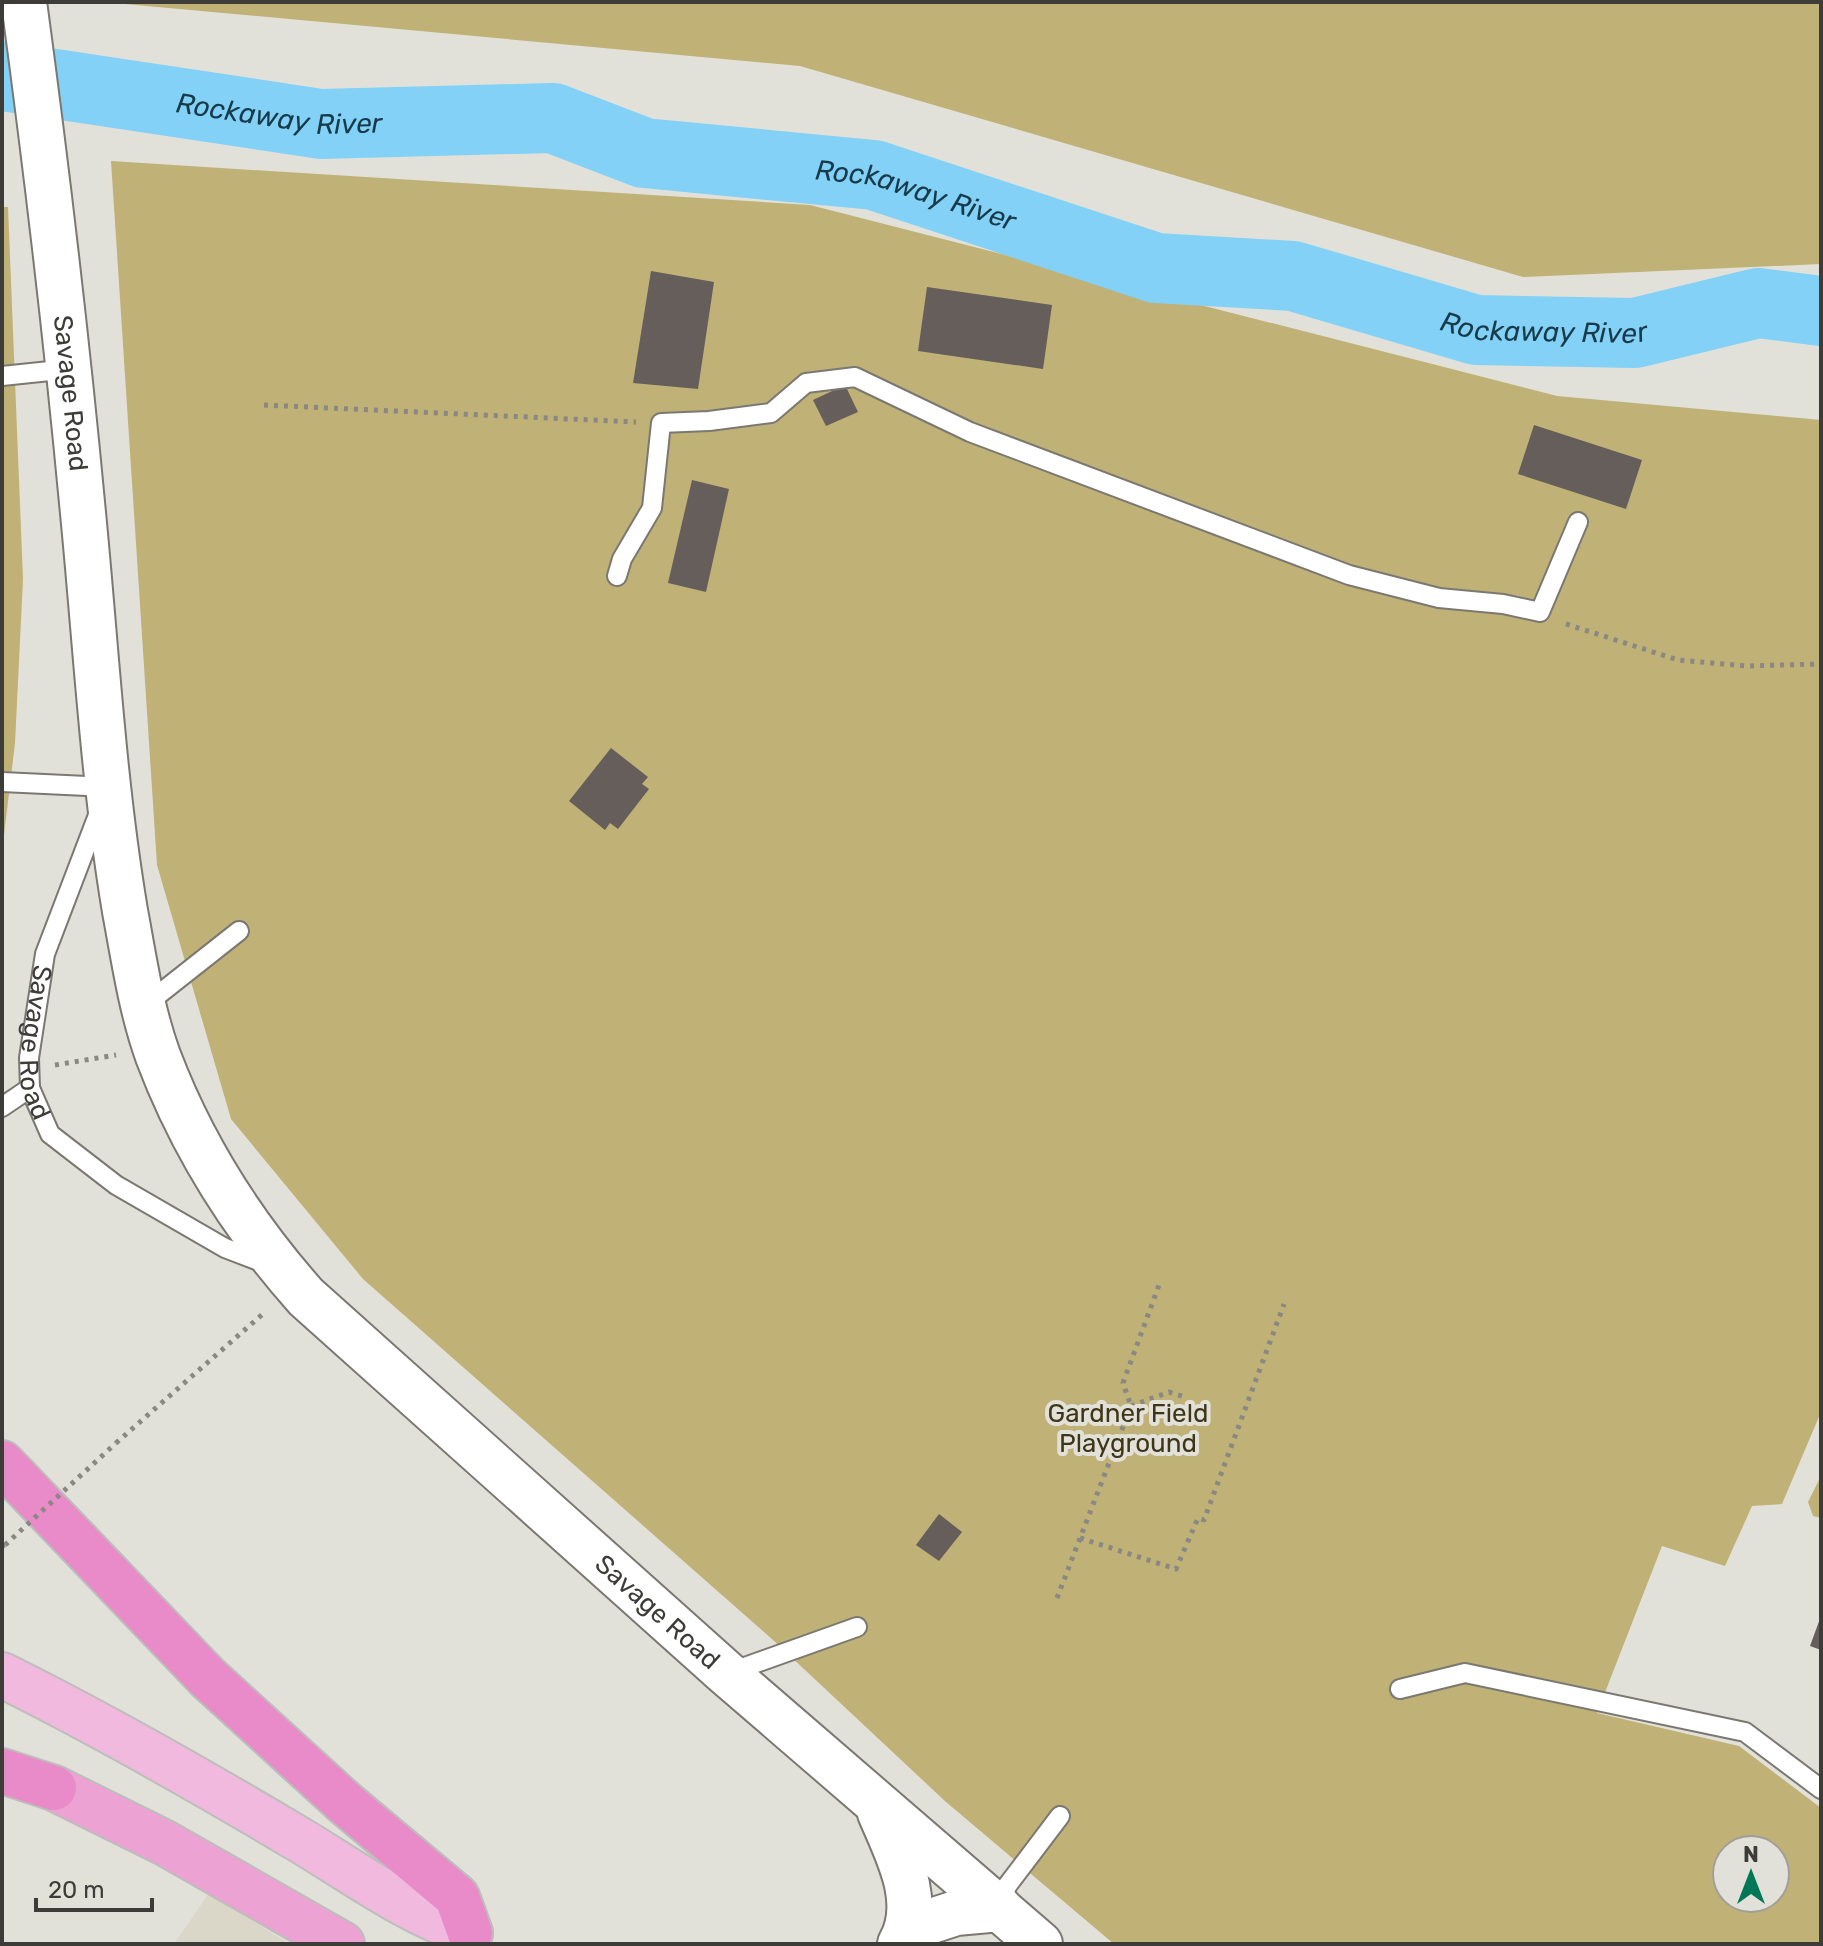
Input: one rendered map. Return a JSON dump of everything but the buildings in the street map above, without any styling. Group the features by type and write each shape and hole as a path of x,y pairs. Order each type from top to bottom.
{"highway":[{"path":"2,1463 208,1678 345,1803 457,1897 478,1938"},
{"path":"2,1771 54,1788 165,1843 342,1944"}],"main road":[{"path":"2,1675 65,1706 277,1827 430,1920 478,1938"},
{"path":"2,1760 54,1788"}],"street":[{"name":"Savage Road","path":"24,2 54,221 116,853 144,1006 157,1054 185,1120 276,1289 306,1297 878,1807 988,1927 1040,1944"},
{"path":"878,1807 908,1878 905,1936 956,1913 988,1927"}],"lane":[{"path":"2,376 69,369"},
{"path":"617,576 622,559 652,508 661,423 771,413 806,383 855,377 970,432 1349,575 1439,598 1503,604 1540,612 1578,522"},
{"path":"2,782 109,787"},
{"name":"Savage Road","path":"109,787 45,954 30,1088 50,1134 116,1185 225,1248 276,1289"},
{"path":"144,1006 239,931"},
{"path":"2,1107 30,1088"},
{"path":"726,1673 857,1627"},
{"path":"1400,1689 1465,1673 1745,1732 1821,1789"},
{"path":"988,1927 1007,1886 1060,1816"}],"path":[{"path":"264,405 661,423"},
{"path":"1540,612 1678,660 1746,666 1821,664"},
{"path":"30,1069 116,1055"},
{"path":"1057,1598 1131,1406 1123,1383 1159,1285"},
{"path":"3,1546 116,1443 276,1289"},
{"path":"1080,1538 1176,1569 1198,1518 1204,1520 1284,1304"},
{"path":"1131,1406 1169,1392 1185,1397"}],"shaded area":[{"path":"209,1893 289,1944 174,1944"}],"green space":[{"path":"103,2 1821,2 1821,264 1523,277 800,66"},
{"name":"Gardner Field Playground","path":"111,161 810,205 1557,396 1821,420 1821,1412 1782,1504 1752,1506 1725,1566 1662,1546 1597,1713 1739,1746 1821,1808 1821,1944 1114,1944 946,1802 773,1640 363,1279 231,1119 157,865"},
{"path":"2,207 8,207 23,579 15,743 2,852"},
{"path":"1821,1476 1821,1518 1813,1516 1808,1502"}],"waterway":[{"name":"Rockaway River","path":"2,76 321,124 553,118 644,153 874,175 1156,268 1293,276 1476,330 1635,333 1758,303 1821,311"}]}
